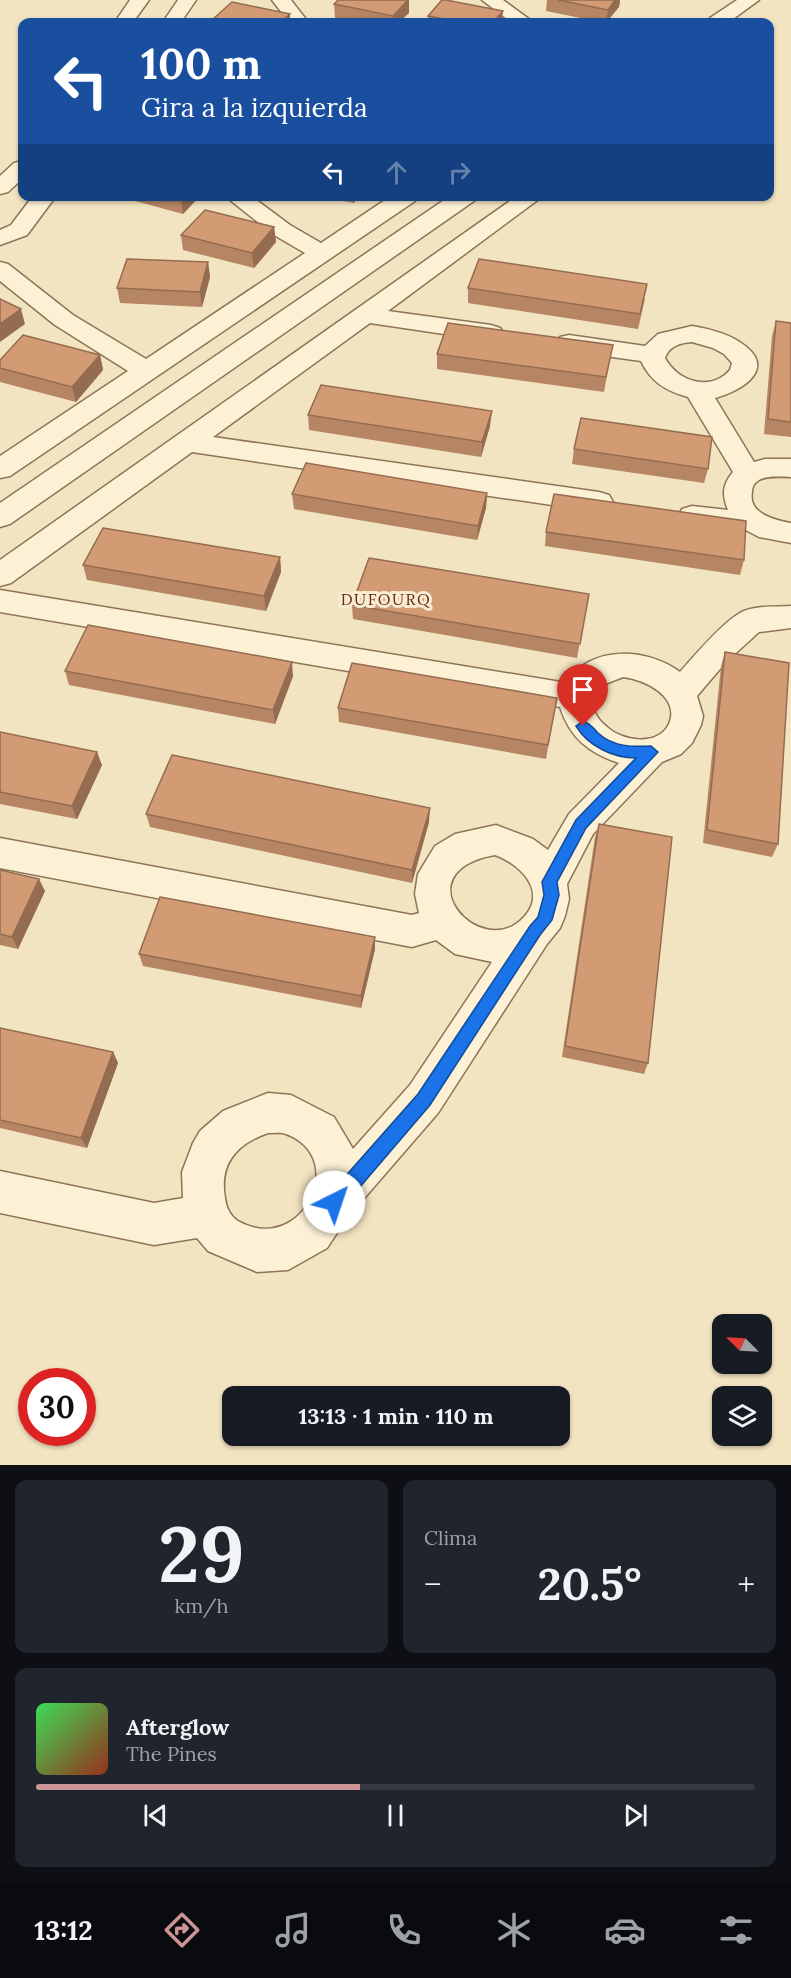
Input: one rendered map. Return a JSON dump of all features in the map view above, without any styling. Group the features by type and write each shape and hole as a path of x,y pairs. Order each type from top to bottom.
{"street":[{"path":"127,18 140,0"},
{"path":"175,18 187,0"},
{"path":"281,0 295,18"},
{"path":"491,0 517,18"},
{"path":"723,18 750,0"},
{"path":"0,187 18,171"},
{"path":"0,238 19,230 41,201"},
{"path":"243,201 282,230 322,253"},
{"path":"0,469 400,201"},
{"path":"0,517 459,201"},
{"path":"0,575 525,201"},
{"path":"0,268 64,320 146,371"},
{"path":"365,315 515,336"},
{"path":"692,334 717,339 736,351 742,359 743,367 734,382 711,390 697,390 677,385 661,375 655,367 653,355 659,344 668,339 692,334"},
{"path":"549,341 653,355"},
{"path":"697,390 748,474"},
{"path":"185,442 624,506"},
{"path":"791,468 764,467 748,474 737,486 736,495 738,506 745,515 770,530 791,533"},
{"path":"671,513 730,521 745,515"},
{"path":"0,601 576,697"},
{"path":"681,693 715,654 751,621 791,617"},
{"path":"623,665 657,672 681,693 686,707 686,721 680,734 668,745 651,752 631,752 612,748 595,739 583,726 576,711 576,697 582,684 607,668 623,665"},
{"path":"549,882 581,824 651,752"},
{"path":"334,1202 339,1179 335,1157 326,1138 310,1124 290,1115 268,1113 247,1119 227,1131 212,1149 203,1170 201,1192 207,1215 220,1233 239,1246 261,1252 284,1250 306,1240 323,1223 334,1202 424,1099 550,908 549,882 535,858 510,844 482,841 458,848 439,865 432,888 436,912 443,922 465,939 494,946 523,939 535,930"},
{"path":"0,853 412,931 443,922"},
{"path":"0,1192 154,1224 207,1215"}],"building":[{"path":"338,0 408,0 393,16 334,4"},
{"path":"442,0 503,11 497,18 428,16"},
{"path":"558,0 615,0 608,10"},
{"path":"232,2 290,14 286,18 214,18"},
{"path":"205,210 274,227 252,253 181,235"},
{"path":"127,259 208,262 200,292 117,288"},
{"path":"479,259 647,284 640,314 468,288"},
{"path":"0,299 21,309 0,324"},
{"path":"776,321 791,323 791,422 768,419"},
{"path":"448,323 613,345 606,377 437,354"},
{"path":"23,335 100,355 72,387 0,368 0,360"},
{"path":"321,385 492,411 482,442 308,415"},
{"path":"581,418 712,437 708,469 574,449"},
{"path":"306,463 487,493 478,526 292,494"},
{"path":"554,494 746,521 744,560 546,532"},
{"path":"103,528 280,557 264,596 83,565"},
{"path":"369,558 589,594 580,644 352,605"},
{"path":"88,625 292,662 273,710 65,671"},
{"path":"725,652 789,663 778,844 707,830"},
{"path":"352,663 557,698 548,745 338,708"},
{"path":"0,732 97,752 72,806 0,792"},
{"path":"172,755 430,808 412,870 146,814"},
{"path":"599,824 672,837 648,1063 565,1046"},
{"path":"0,870 39,879 12,937 0,934"},
{"path":"160,897 375,937 361,996 139,954"},
{"path":"0,1028 113,1052 81,1138 0,1120"}],"district":[{"name":"DUFOURQ","path":"386,599"}],"route":[{"path":"334,1202 424,1099 535,930 544,920 550,908 549,882 581,824 651,752 631,752 612,748 595,739 583,726"}]}
